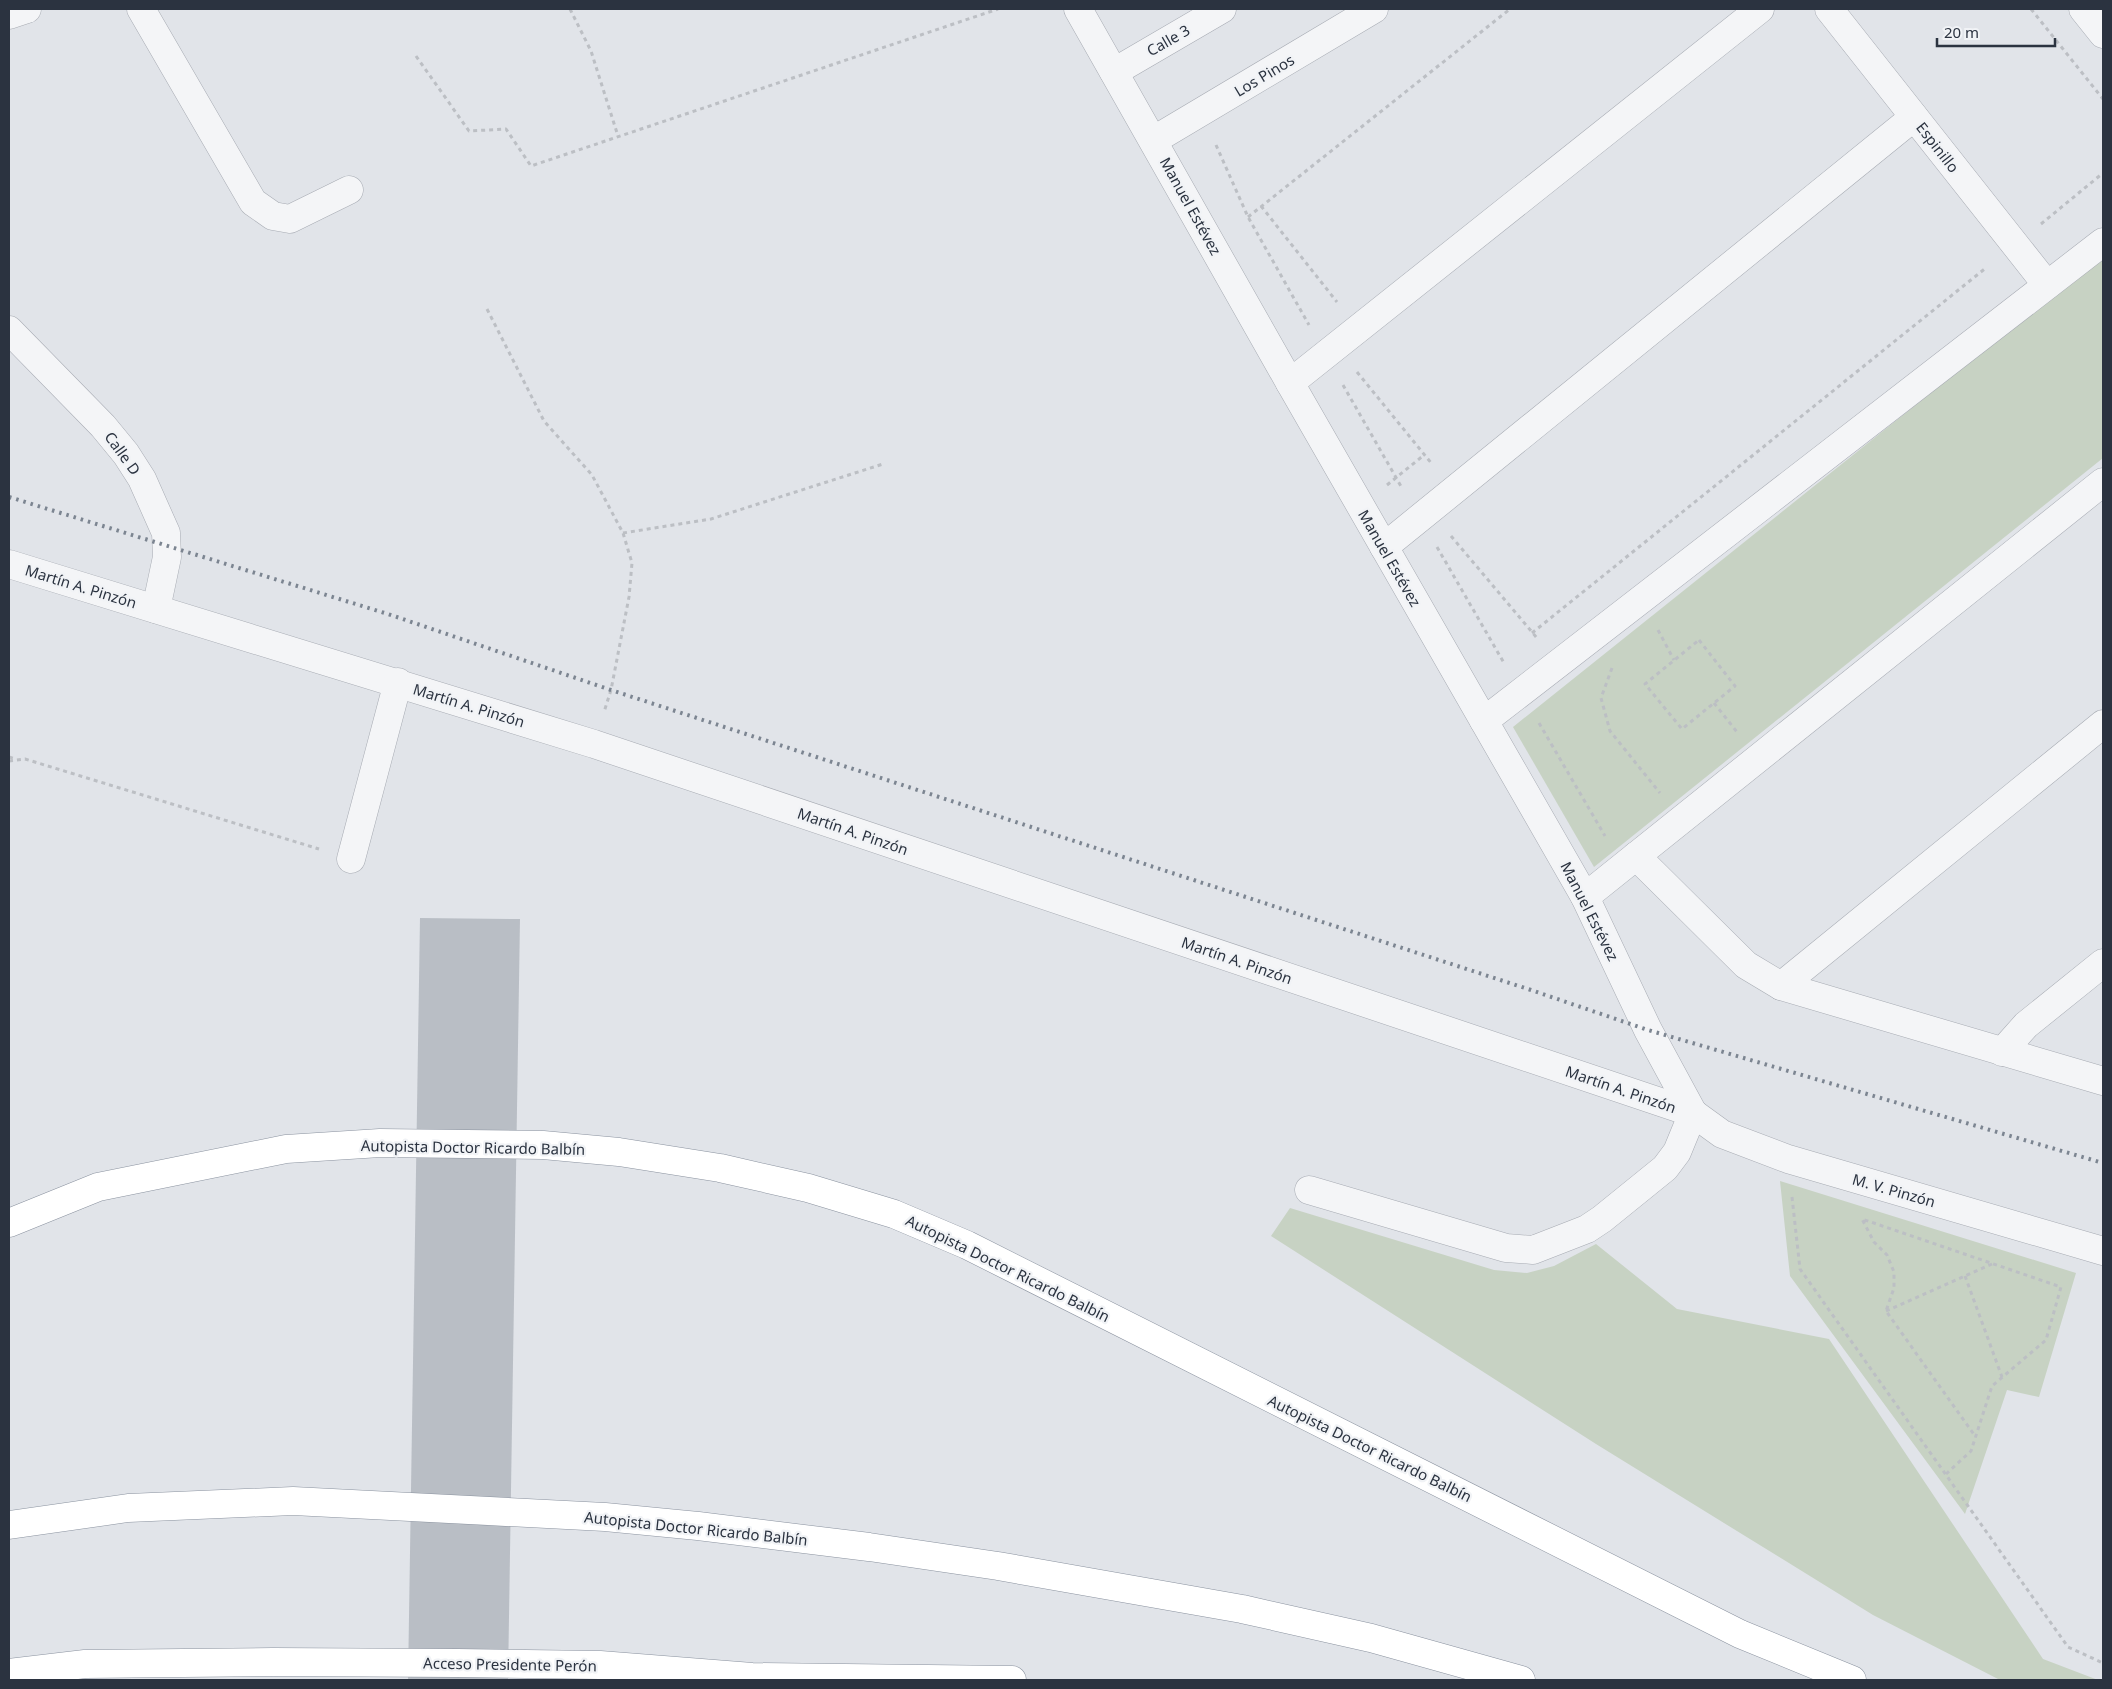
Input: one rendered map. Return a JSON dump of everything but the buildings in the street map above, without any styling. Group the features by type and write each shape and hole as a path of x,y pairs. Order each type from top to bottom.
{"highway":[{"name":"Autopista Doctor Ricardo Balbín","path":"9,1223 98,1186 286,1149 420,1143 543,1145 619,1152 720,1168 808,1188 894,1214 967,1245 1740,1634 1852,1680"},
{"path":"9,1203 98,1186"},
{"name":"Autopista Doctor Ricardo Balbín","path":"9,1524 128,1508 293,1501 606,1517 698,1526 869,1547 998,1566 1242,1609 1371,1638 1521,1680"},
{"path":"177,1680 297,1662"},
{"name":"Acceso Presidente Perón","path":"9,1673 85,1664 297,1662 557,1664 752,1676 1012,1680"}],"street":[{"path":"9,15 27,9"},
{"path":"141,9 253,202 273,216 290,218 349,190"},
{"name":"Manuel Estévez","path":"1078,9 1585,897 1648,1030 1693,1113"},
{"name":"Calle 3","path":"1114,72 1222,9"},
{"name":"Los Pinos","path":"1154,140 1374,9"},
{"path":"1290,383 1760,9"},
{"name":"Espinillo","path":"1829,9 2047,285"},
{"path":"2083,9 2103,34"},
{"path":"1384,547 1914,117"},
{"path":"1484,720 2103,242"},
{"name":"Calle D","path":"9,330 103,426 126,454 142,479 166,533 167,557 156,609"},
{"path":"1585,897 2103,482"},
{"name":"Martín A. Pinzón","path":"9,564 398,682 594,744 1693,1113"},
{"path":"352,859 398,682"},
{"path":"1781,986 2103,724"},
{"path":"1636,856 1746,965 1781,986 2103,1082"},
{"path":"2002,1052 2026,1025 2103,963"},
{"path":"1309,1190 1506,1248 1533,1250 1587,1229 1665,1168 1677,1152 1693,1113"},
{"name":"M. V. Pinzón","path":"1693,1113 1722,1134 1788,1159 2103,1251"}],"path":[{"path":"570,9 591,51 618,136"},
{"path":"416,56 469,131 506,128 531,166 998,9"},
{"path":"1248,217 1510,9"},
{"path":"2031,9 2103,99"},
{"path":"1532,633 2103,173"},
{"path":"1261,206 1358,329"},
{"path":"487,309 544,421 592,475 623,533 632,563 629,597 611,690 594,744"},
{"path":"1336,346 1453,491"},
{"path":"1361,506 1424,455"},
{"path":"623,533 711,519 882,464"},
{"path":"1429,510 1558,664"},
{"path":"1655,625 1674,660"},
{"path":"1699,640 1735,686 1714,703 1682,729 1645,684 1699,640"},
{"path":"1617,661 1612,668 1601,698 1610,731 1664,797"},
{"path":"1714,703 1741,736"},
{"path":"9,757 19,760"},
{"path":"9,761 25,759 352,859"},
{"path":"1788,1159 1800,1269 2068,1647 2103,1663"},
{"path":"1886,1311 1894,1288 1894,1272 1886,1255 1874,1242 1862,1219 2062,1287 2046,1340 1992,1386 1971,1451 1946,1474"},
{"path":"1886,1311 1992,1263"},
{"path":"1965,1276 2002,1377"},
{"path":"1886,1311 1975,1436"}],"green space":[{"path":"2103,255 2103,458 1594,867 1513,727"},
{"path":"1780,1181 2076,1273 2039,1397 2007,1390 1965,1514 1790,1276"},
{"path":"1290,1208 1494,1270 1527,1273 1554,1266 1596,1244 1677,1309 1829,1339 2043,1659 2098,1680 2000,1680 1873,1615 1596,1444 1271,1236"}],"railway":[{"path":"9,497 388,614 611,690 1531,990 1648,1030 2103,1163"}]}
